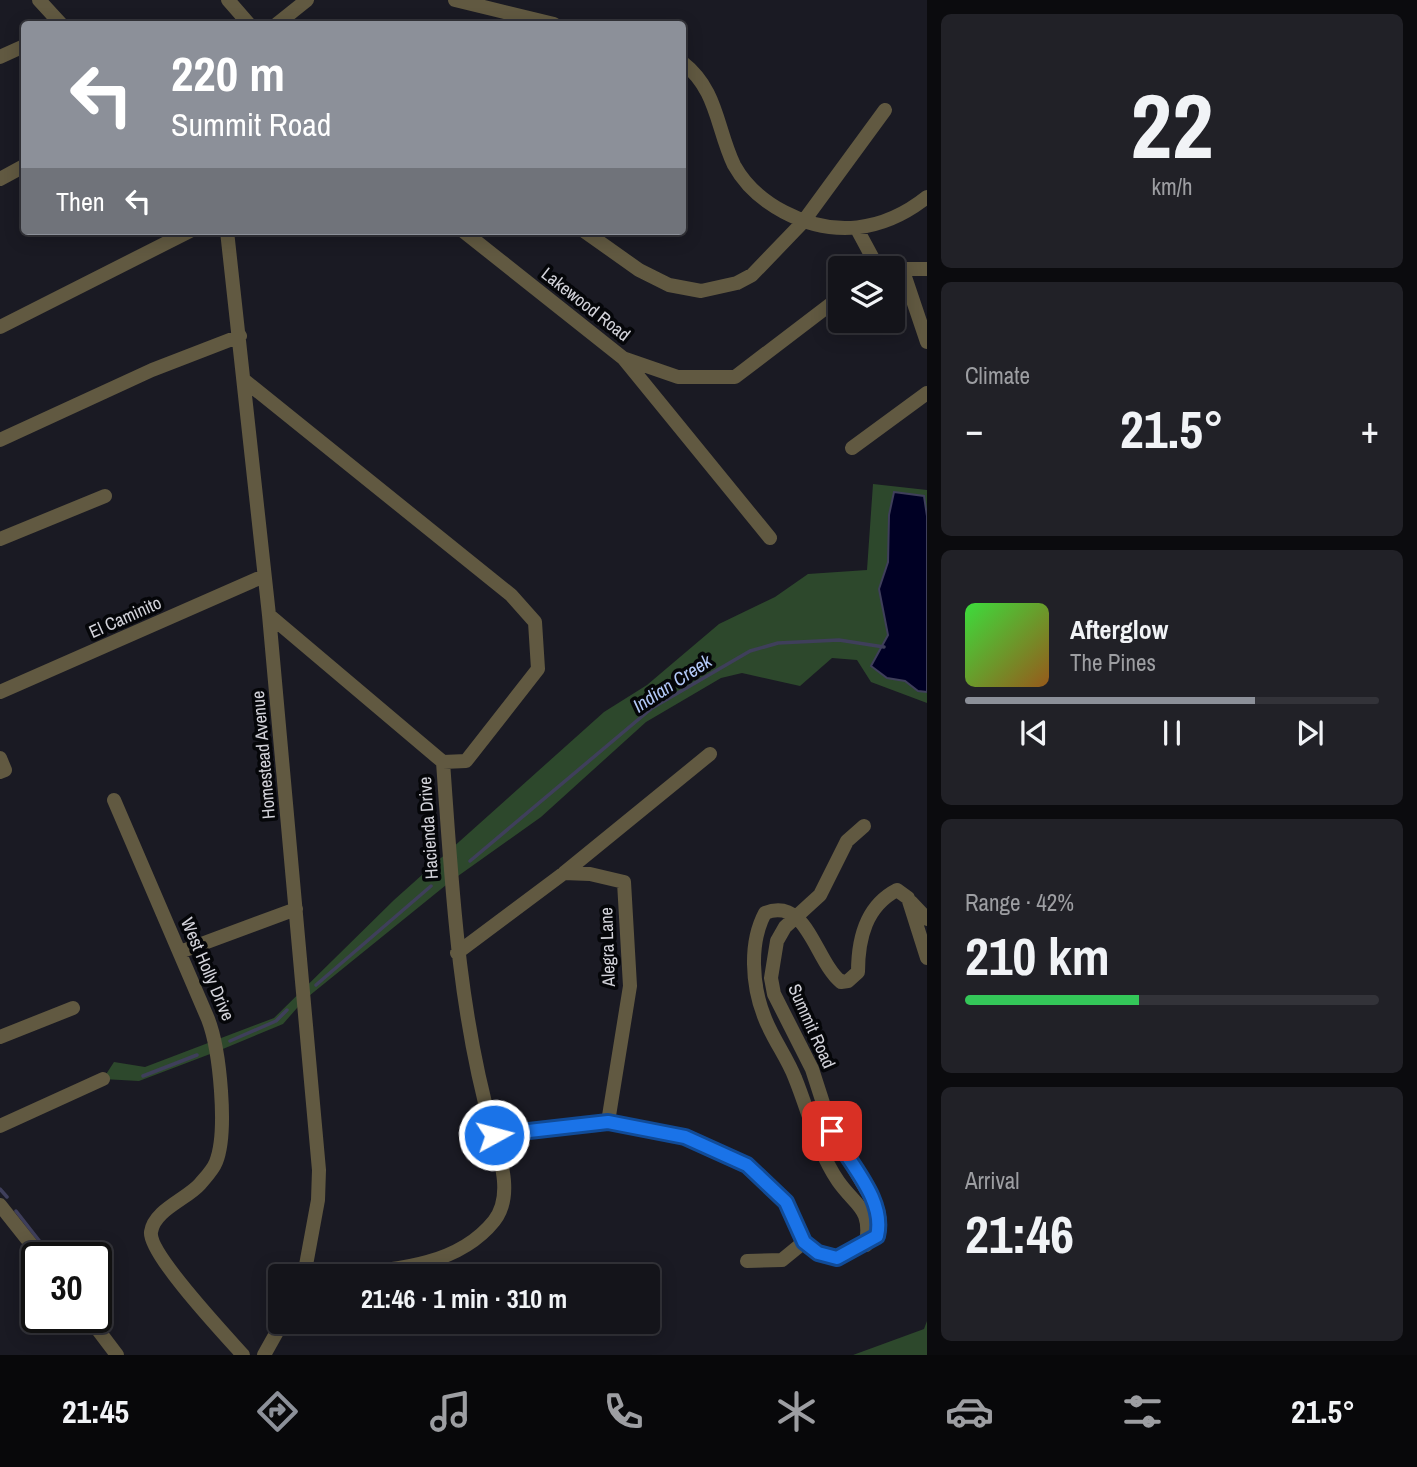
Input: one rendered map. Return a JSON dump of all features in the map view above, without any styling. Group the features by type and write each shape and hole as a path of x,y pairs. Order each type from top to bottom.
{"street":[{"path":"39,0 58,21"},
{"path":"228,0 246,21"},
{"path":"281,21 307,0"},
{"path":"455,0 542,21"},
{"path":"0,57 21,47"},
{"path":"686,66 708,90 741,176 773,206 803,222 831,229 856,229 914,208 927,197"},
{"path":"590,235 655,280 701,291 720,289 752,275 803,222 885,110"},
{"path":"0,179 21,168"},
{"path":"856,229 871,256"},
{"path":"0,327 182,235"},
{"name":"Homestead Avenue","path":"227,235 269,615 319,1170 318,1200 306,1264"},
{"name":"Lakewood Road","path":"468,235 623,358 678,377 735,377 828,306"},
{"path":"905,269 927,269"},
{"path":"905,288 927,342"},
{"path":"0,440 152,370 240,336"},
{"path":"623,358 770,538"},
{"name":"Hacienda Drive","path":"244,380 511,595 535,622 538,669 466,761 443,762 457,953 479,1082 505,1185 504,1204 494,1221 463,1248 435,1261 412,1264"},
{"path":"852,448 927,393"},
{"path":"0,539 105,496"},
{"name":"El Caminito","path":"0,692 264,576"},
{"path":"269,615 443,762"},
{"path":"457,953 564,873 710,754"},
{"path":"0,758 5,769 0,772"},
{"name":"West Holly Drive","path":"114,800 216,1040 221,1137 215,1164 198,1186 155,1220 150,1233 155,1248 193,1299 243,1355"},
{"name":"Summit Road","path":"864,826 846,841 820,895 796,915 777,941 771,978 774,994 812,1069 832,1131 878,1210 880,1222 877,1236 866,1245"},
{"name":"Alegra Lane","path":"564,873 590,874 624,881 629,986 608,1122"},
{"path":"494,1135 608,1122 685,1137 747,1165 786,1202 804,1242 818,1253 837,1258 866,1245 866,1213 838,1181 816,1138 796,1078 764,1018 758,996 754,948 759,923 765,913 775,909 787,909 796,915 811,935 828,970 841,982 848,981 858,972 858,958 868,915 881,899 897,890 927,919"},
{"path":"908,898 927,958"},
{"path":"180,952 296,909"},
{"path":"0,1037 73,1008"},
{"path":"0,1126 103,1079"},
{"path":"0,1205 29,1242"},
{"path":"747,1261 782,1260 804,1242"},
{"path":"100,1333 117,1355"},
{"path":"264,1355 276,1334"}],"green space":[{"path":"873,484 927,490 927,516 924,496 889,515 888,562 879,589 888,635 871,666 887,678 905,681 918,691 927,692 927,703 871,682 857,660 832,658 800,686 742,673 721,678 646,722 541,817 451,881 304,1000 283,1024 139,1081 103,1079 114,1062 145,1067 274,1018 394,900 604,712 647,685 719,624 775,597 808,574 867,570"},
{"path":"927,1321 927,1355 853,1355 924,1329"}],"water":[{"path":"894,492 924,496 927,516 927,692 918,691 905,681 887,678 871,666 888,635 879,589 888,562 889,515"}],"waterway":[{"name":"Indian Creek","path":"470,861 652,708 750,651 778,643 839,640 884,647"},
{"name":"Indian Creek","path":"316,985 431,886"},
{"name":"Indian Creek","path":"230,1041 276,1021 287,1010"},
{"name":"Indian Creek","path":"143,1076 197,1055"},
{"path":"0,1189 7,1197"},
{"path":"16,1211 40,1242"}],"route":[{"path":"494,1135 608,1122 685,1137 747,1165 786,1202 804,1242 818,1253 837,1258 866,1245 877,1236 880,1222 874,1202 832,1131"}]}
